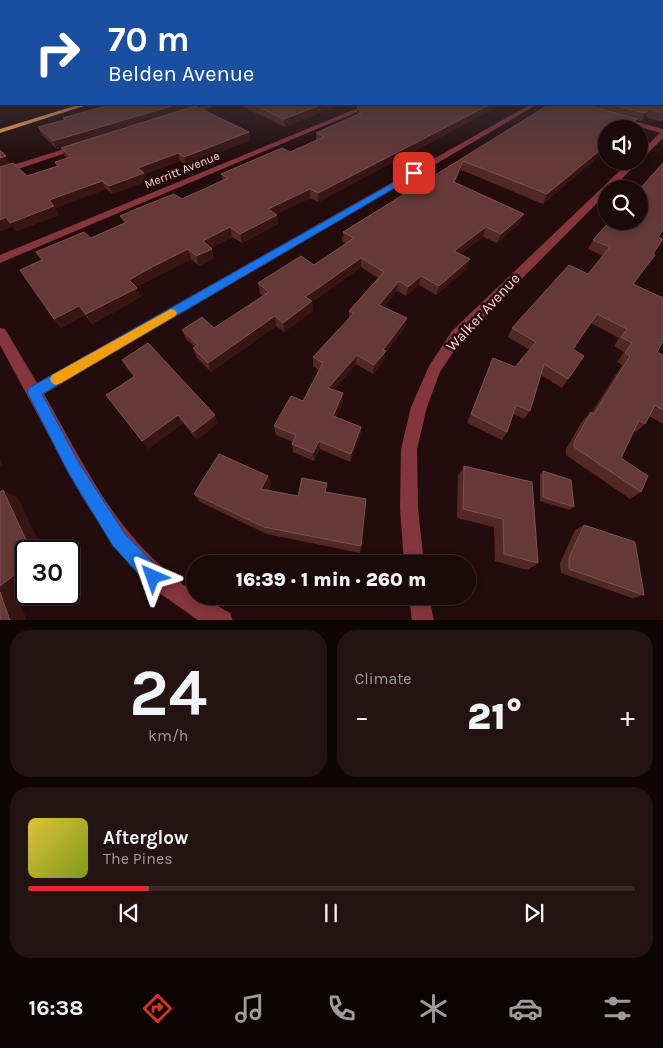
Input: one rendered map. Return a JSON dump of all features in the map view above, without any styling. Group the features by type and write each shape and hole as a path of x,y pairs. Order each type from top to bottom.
{"main road":[{"path":"0,131 84,105"}],"street":[{"path":"174,117 213,105"},
{"name":"Merritt Avenue","path":"0,259 371,105"},
{"path":"34,392 534,105"},
{"path":"608,116 663,133 648,148"},
{"path":"0,172 84,146"},
{"name":"Walker Avenue","path":"413,555 409,508 409,448 419,407 434,370 457,335 625,170"},
{"path":"0,333 74,468 119,540 153,577 173,592 222,620"},
{"path":"420,605 423,620"}],"building":[{"path":"109,105 175,105 53,141 38,127 65,120 63,118"},
{"path":"254,105 320,105 284,119"},
{"path":"489,105 318,193 310,189 268,209 277,215 240,234 230,227 203,241 212,249 196,256 188,249 150,268 129,280 137,288 86,314 79,306 54,319 20,270 42,260 36,252 84,232 91,238 127,222 120,216 136,209 174,194 182,199 228,178 221,174 282,148 290,152 324,137 316,133 361,113 357,106"},
{"path":"548,105 587,105 637,119 598,120 598,152 547,194 463,161 454,182 524,214 501,234 486,227 454,251 470,259 439,286 421,276 408,287 399,281 379,305 407,318 383,350 386,351 374,365 357,355 328,388 343,393 333,416 361,427 351,454 319,441 313,453 292,444 296,435 274,426 291,396 303,401 323,363 313,357 354,313 349,311 384,272 361,258 305,297 312,301 283,323 275,316 208,363 193,348 198,345 182,330 202,317 214,328 269,292 258,283 301,256 314,265 354,238 343,232"},
{"path":"612,105 663,105 663,113 650,109 645,113"},
{"path":"195,106 249,132 184,157 178,153 138,168 144,173 109,186 102,181 49,200 54,206 10,223 6,217 0,220 0,167 13,163 27,176 58,166 55,162 71,157 61,148"},
{"path":"0,150 6,156 0,158"},
{"path":"663,163 663,230 658,237 663,239 653,254 655,255 633,284 663,298 663,341 657,352 663,355 663,410 655,405 645,424 639,420 621,458 648,476 641,492 574,447 574,442 591,412 594,414 630,356 625,353 632,343 621,337 627,329 597,314 573,349 584,356 568,379 544,364 530,411 516,405 507,432 471,414 493,358 515,367 536,342 512,328 569,265 588,274 610,247 593,240 602,230 648,230 648,180"},
{"path":"148,343 215,415 193,432 178,415 142,441 106,395 135,376 122,360"},
{"path":"219,454 268,476 261,489 298,496 302,478 327,483 325,492 366,499 361,546 264,527 194,494"},
{"path":"464,466 532,482 538,563 504,554 503,519 463,509"},
{"path":"543,471 571,480 574,507 543,497"},
{"path":"3,490 26,540 15,540 15,574 0,586 0,492"},
{"path":"584,525 635,542 644,595 569,569 569,558"},
{"path":"0,592 10,620 0,620"}],"slow traffic":[{"path":"56,379 171,313"}],"route":[{"path":"153,577 119,540 74,468 34,392 414,173"}]}
